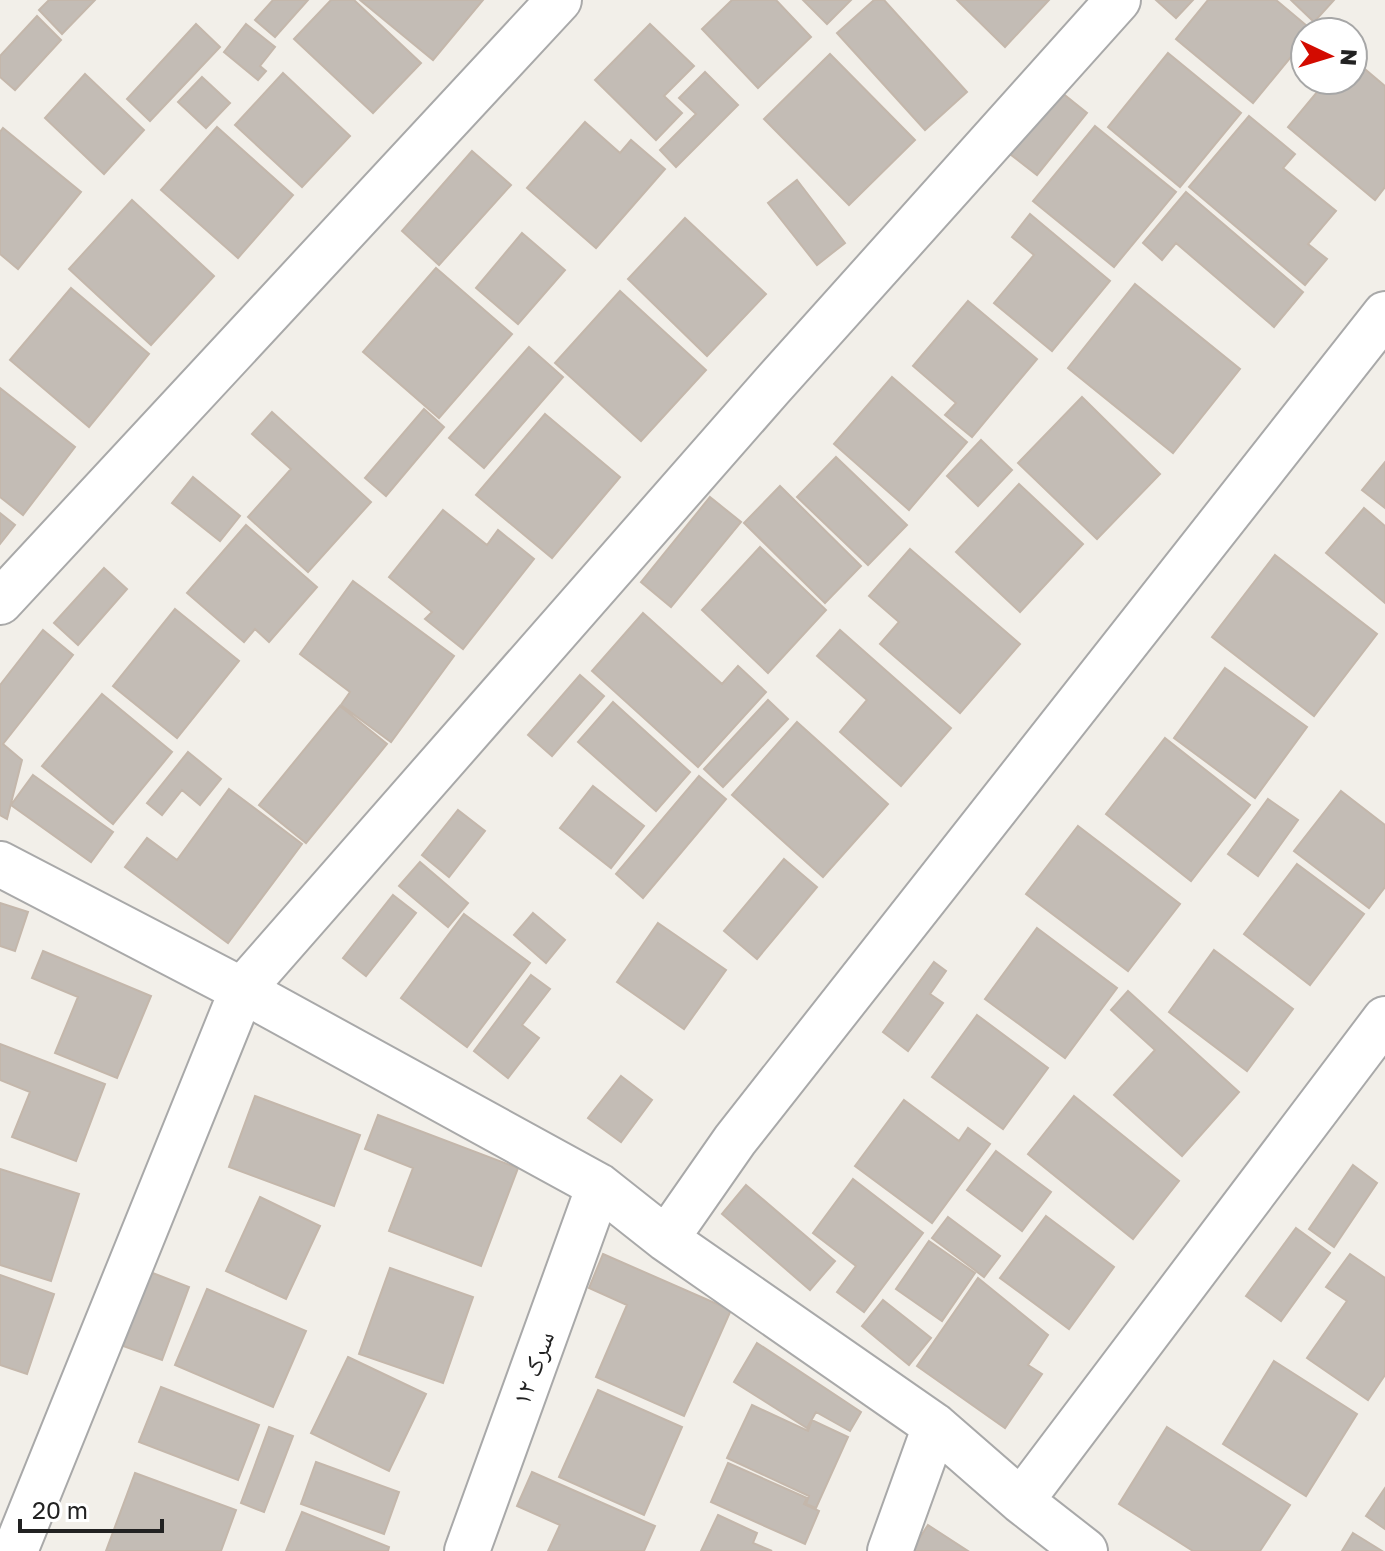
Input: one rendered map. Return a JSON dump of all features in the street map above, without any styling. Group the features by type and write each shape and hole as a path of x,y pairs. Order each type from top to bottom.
{"street":[{"path":"0,602 559,0"},
{"path":"15,1551 242,990 782,375 1118,0"},
{"path":"666,1239 735,1140 1385,314"},
{"path":"0,864 242,990 599,1186 666,1239 935,1426 1021,1501 1085,1551"},
{"path":"1021,1501 1385,1019"},
{"name":"سرک ۱۲","path":"467,1551 599,1186"},
{"path":"890,1551 935,1426"}],"building":[{"path":"49,0 95,0 62,34 39,10"},
{"path":"273,0 308,0 275,37 255,20"},
{"path":"331,0 354,0 421,63 373,113 294,39"},
{"path":"360,0 483,0 433,60"},
{"path":"732,0 776,0 811,37 758,88 702,29"},
{"path":"803,0 851,0 827,24"},
{"path":"874,0 884,0 967,92 925,130 837,33"},
{"path":"957,0 1049,0 1005,47"},
{"path":"1156,0 1193,0 1176,18"},
{"path":"1208,0 1276,0 1295,16 1289,16 1289,59 1253,103 1176,39"},
{"path":"1291,0 1334,0 1319,16 1308,16"},
{"path":"37,16 61,40 15,90 0,77 0,56"},
{"path":"196,24 220,47 150,121 127,99"},
{"path":"246,24 275,47 260,66 266,71 258,80 224,52"},
{"path":"650,24 694,66 664,96 682,113 656,140 595,80"},
{"path":"1168,53 1241,113 1180,187 1108,127"},
{"path":"830,54 915,140 849,205 764,119"},
{"path":"705,72 738,105 676,167 660,150 696,114 679,98"},
{"path":"1369,72 1385,86 1385,187 1375,200 1288,127 1314,96 1369,96"},
{"path":"283,73 350,136 302,187 235,125"},
{"path":"85,74 144,130 104,174 45,118"},
{"path":"202,77 230,103 206,128 178,102"},
{"path":"1056,88 1087,113 1037,175 1006,151"},
{"path":"1249,116 1295,154 1283,168 1336,211 1308,244 1327,259 1305,285 1189,187"},
{"path":"585,122 620,153 631,140 665,169 596,248 527,188"},
{"path":"1095,126 1176,192 1114,267 1033,201"},
{"path":"217,127 293,195 238,258 161,190"},
{"path":"3,128 81,192 18,269 0,254 0,132"},
{"path":"472,151 511,185 439,265 402,231"},
{"path":"797,180 845,243 817,265 768,203"},
{"path":"1186,192 1303,292 1274,327 1176,243 1162,260 1143,243"},
{"path":"132,200 214,276 151,345 69,269"},
{"path":"1030,214 1110,281 1052,351 994,303 1034,255 1012,237"},
{"path":"685,218 766,294 707,356 628,279"},
{"path":"522,233 565,270 518,324 476,288"},
{"path":"436,268 512,334 439,418 363,352"},
{"path":"1135,284 1240,369 1173,453 1068,368"},
{"path":"71,288 149,354 89,427 10,360"},
{"path":"620,291 706,370 641,441 555,363"},
{"path":"968,301 1037,359 972,437 945,415 956,403 913,366"},
{"path":"529,347 563,377 484,468 449,438"},
{"path":"892,377 967,442 909,510 834,444"},
{"path":"0,388 75,447 23,515 0,497"},
{"path":"1082,397 1160,474 1097,539 1018,463"},
{"path":"424,409 444,427 386,496 365,478"},
{"path":"272,412 371,502 308,572 248,517 291,469 252,434"},
{"path":"545,414 620,477 552,558 476,495"},
{"path":"981,440 1012,470 978,506 947,476"},
{"path":"836,457 907,525 868,565 797,497"},
{"path":"1385,462 1385,508 1362,490"},
{"path":"193,477 240,516 220,541 172,503"},
{"path":"1019,484 1083,544 1020,612 956,552"},
{"path":"780,486 861,566 825,603 744,523"},
{"path":"710,497 741,522 671,607 641,582"},
{"path":"1364,508 1385,526 1385,603 1326,553"},
{"path":"443,510 487,545 498,530 534,559 463,649 425,619 432,612 389,577"},
{"path":"0,513 15,525 0,544"},
{"path":"246,525 317,587 269,642 255,629 244,642 187,593"},
{"path":"760,547 826,610 768,673 702,610"},
{"path":"910,549 1020,644 960,713 880,644 899,622 869,596"},
{"path":"1275,555 1377,634 1314,716 1212,637"},
{"path":"104,568 127,589 78,645 54,623"},
{"path":"353,581 454,656 391,742 341,705 350,692 300,654"},
{"path":"175,609 239,661 177,738 113,686"},
{"path":"643,613 722,684 738,666 766,692 698,767 592,671"},
{"path":"43,630 73,655 3,744 22,760 7,819 0,815 0,685"},
{"path":"840,630 951,728 901,786 840,732 867,700 817,656"},
{"path":"1225,668 1307,727 1255,798 1174,738"},
{"path":"580,675 604,696 552,756 528,735"},
{"path":"102,694 172,752 113,824 42,766"},
{"path":"768,700 788,719 723,787 704,769"},
{"path":"613,702 690,772 656,811 578,742"},
{"path":"340,706 387,744 306,843 259,805"},
{"path":"797,722 888,804 823,877 732,795"},
{"path":"1165,738 1250,805 1191,881 1106,814"},
{"path":"188,752 221,779 200,805 182,790 162,815 147,803"},
{"path":"33,775 113,832 91,862 11,805"},
{"path":"699,776 726,799 643,898 616,874"},
{"path":"593,786 644,826 611,868 560,828"},
{"path":"229,789 302,844 228,943 125,867 147,838 177,860"},
{"path":"1341,791 1385,825 1385,887 1369,908 1294,851"},
{"path":"1268,799 1298,820 1258,876 1228,854"},
{"path":"458,810 485,831 449,877 422,855"},
{"path":"1078,826 1180,904 1128,971 1026,894"},
{"path":"784,859 817,887 757,959 724,931"},
{"path":"420,862 468,903 448,927 399,886"},
{"path":"1297,864 1364,914 1310,985 1244,934"},
{"path":"393,895 416,913 366,976 343,958"},
{"path":"0,903 28,912 15,951 0,946"},
{"path":"533,913 565,940 546,963 514,935"},
{"path":"464,914 530,963 467,1047 401,998"},
{"path":"658,923 726,970 684,1029 617,982"},
{"path":"1037,928 1117,988 1065,1058 985,999"},
{"path":"1214,950 1293,1009 1247,1071 1169,1012"},
{"path":"43,951 151,996 117,1078 55,1053 78,997 32,978"},
{"path":"934,962 946,971 930,994 943,1003 908,1051 883,1032"},
{"path":"531,975 550,989 522,1025 539,1038 508,1078 474,1051"},
{"path":"1128,991 1239,1092 1182,1156 1114,1095 1155,1050 1111,1010"},
{"path":"977,1015 1048,1068 1003,1129 932,1077"},
{"path":"0,1044 105,1084 76,1161 12,1137 30,1092 0,1080"},
{"path":"621,1076 652,1100 621,1142 588,1118"},
{"path":"255,1096 360,1135 334,1206 229,1167"},
{"path":"1074,1096 1179,1181 1133,1239 1028,1154"},
{"path":"904,1100 959,1141 968,1128 990,1144 932,1223 855,1166"},
{"path":"378,1115 518,1168 481,1266 389,1231 413,1168 365,1149"},
{"path":"996,1151 1051,1192 1022,1231 967,1190"},
{"path":"1353,1165 1377,1183 1334,1247 1309,1229"},
{"path":"0,1169 79,1194 51,1281 0,1265"},
{"path":"853,1179 923,1233 864,1312 837,1292 856,1266 813,1233"},
{"path":"746,1185 835,1261 810,1290 722,1214"},
{"path":"260,1197 320,1226 286,1299 226,1271"},
{"path":"1046,1216 1114,1267 1069,1329 1000,1278"},
{"path":"948,1217 1000,1256 984,1277 932,1238"},
{"path":"1296,1228 1330,1253 1281,1321 1246,1296"},
{"path":"929,1241 975,1273 942,1321 896,1289"},
{"path":"603,1254 731,1310 684,1416 596,1377 627,1305 589,1288"},
{"path":"1350,1254 1385,1278 1385,1375 1368,1400 1307,1358 1347,1301 1326,1287"},
{"path":"390,1268 473,1297 443,1383 359,1354"},
{"path":"150,1272 189,1287 162,1360 123,1346"},
{"path":"0,1275 54,1294 27,1374 0,1365"},
{"path":"978,1278 1048,1335 1028,1365 1042,1374 1005,1428 917,1366"},
{"path":"207,1289 306,1331 273,1407 175,1365"},
{"path":"883,1300 931,1338 909,1365 862,1326"},
{"path":"757,1343 861,1412 850,1431 816,1412 807,1428 734,1382"},
{"path":"348,1357 426,1394 389,1471 311,1433"},
{"path":"1274,1361 1357,1414 1306,1496 1223,1444"},
{"path":"161,1387 259,1425 238,1480 139,1442"},
{"path":"598,1390 682,1427 644,1515 559,1477"},
{"path":"752,1405 808,1431 812,1420 848,1437 816,1508 806,1504 809,1496 727,1458"},
{"path":"269,1427 293,1436 264,1512 241,1503"},
{"path":"1167,1427 1290,1505 1260,1551 1193,1551 1119,1504"},
{"path":"316,1462 399,1492 384,1534 301,1504"},
{"path":"728,1463 807,1498 804,1504 819,1511 805,1544 711,1502"},
{"path":"532,1472 655,1526 644,1551 548,1551 560,1525 517,1506"},
{"path":"135,1473 236,1510 221,1551 106,1551"},
{"path":"1385,1488 1385,1529 1366,1516"},
{"path":"302,1512 389,1547 388,1551 286,1551"},
{"path":"718,1515 757,1533 753,1543 772,1551 701,1551"},
{"path":"928,1525 968,1551 911,1551"},
{"path":"1353,1533 1382,1551 1342,1551"}]}
